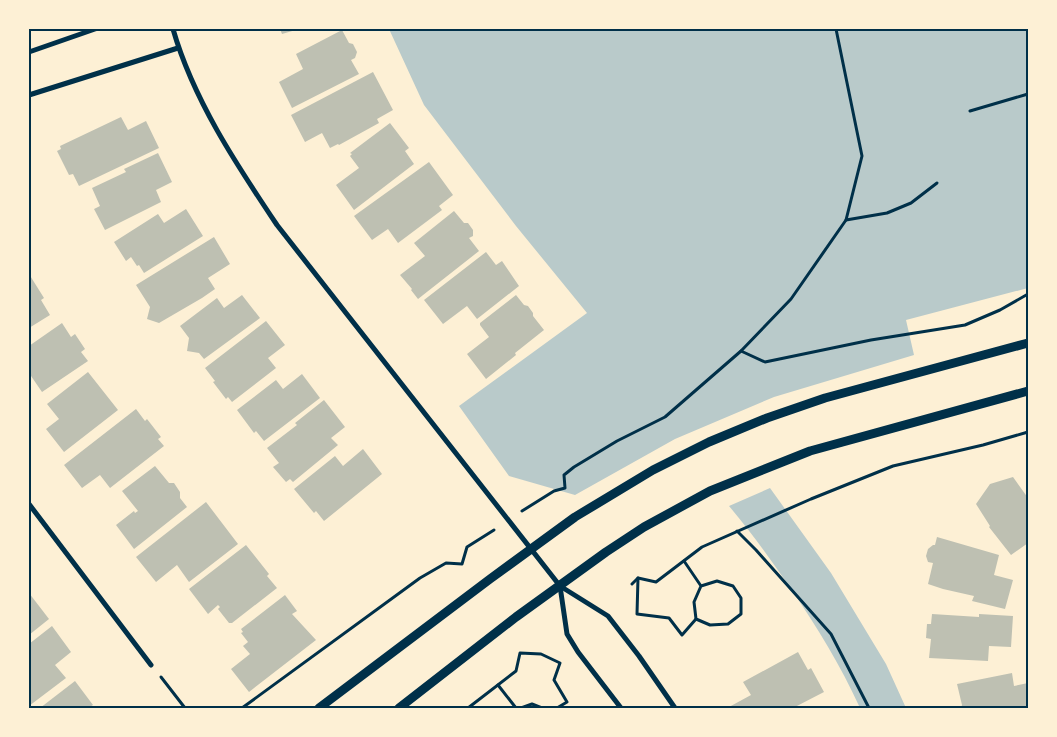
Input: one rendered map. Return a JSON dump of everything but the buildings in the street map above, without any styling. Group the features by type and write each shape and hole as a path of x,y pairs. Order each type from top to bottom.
{"street":[{"path":"29,52 95,29"},
{"path":"173,29 178,48 223,140 249,184 277,225 530,550 560,586 608,616 639,656 675,708"},
{"path":"29,94 178,48"},
{"path":"319,708 530,550 599,501 653,470 766,418 825,398 1028,343"},
{"path":"399,708 516,617 644,527 710,491 810,451 1028,391"},
{"path":"29,504 151,665"},
{"path":"560,586 566,634 620,708"}],"path":[{"path":"554,491 565,488 564,475 574,467 617,441 665,417 742,351 792,298 846,220 862,156 836,29"},
{"path":"970,112 1028,94"},
{"path":"846,220 888,213 911,202 937,184"},
{"path":"742,351 765,362 872,340 965,326 1000,310 1028,294"},
{"path":"638,578 656,582 702,548 737,531 893,466 983,446 1028,432"},
{"path":"737,531 831,634 869,708"},
{"path":"242,708 420,578 446,563 462,564 468,547"},
{"path":"684,561 701,586"},
{"path":"632,584 638,578"},
{"path":"638,578 637,614 669,618 682,635 696,619 694,602 701,586 717,581 733,586 741,598 741,614 728,624 710,625 696,619"},
{"path":"468,708 516,671 520,653 541,654 560,663 554,680 567,702 557,708"},
{"path":"151,665 185,708"},
{"path":"498,685 516,708"},
{"path":"521,708 532,704 542,708"}],"shaded area":[{"path":"389,29 1028,29 1028,288 906,320 914,355 774,397 675,439 575,495 509,476 459,406 587,313 516,226 424,105"},
{"path":"770,488 831,573 886,664 906,708 860,708 837,662 810,618 768,557 729,506"}]}
